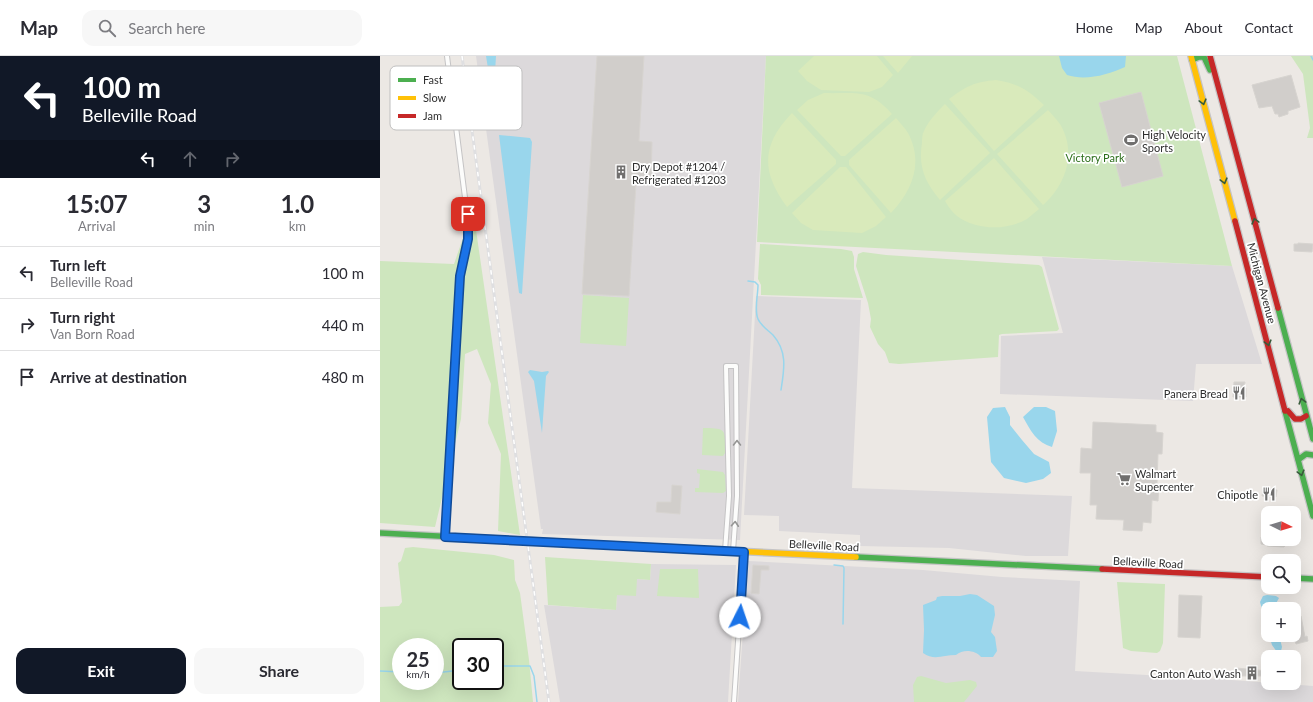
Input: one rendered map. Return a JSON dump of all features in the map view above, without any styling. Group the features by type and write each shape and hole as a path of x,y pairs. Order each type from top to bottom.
{"main road":[{"name":"Michigan Avenue","path":"1210,56 1313,439"},
{"path":"1191,58 1199,57 1206,59 1220,108 1225,111"},
{"name":"Michigan Avenue","path":"1191,58 1313,516"},
{"path":"1284,406 1293,418 1301,419 1306,416"},
{"path":"1298,460 1306,454 1313,455"},
{"name":"Belleville Road","path":"380,533 1261,577"},
{"path":"1301,578 1313,579"}],"street":[{"path":"447,56 448,66"},
{"path":"445,537 460,276 469,229 456,130"},
{"path":"725,551 729,496 726,366 736,366 737,496 733,551"},
{"path":"727,421 737,421"},
{"path":"728,464 737,464"},
{"path":"729,496 737,496"},
{"path":"734,702 744,552"}],"shaded area":[{"path":"476,56 766,56 740,540 542,534 543,529 541,529 486,130 522,130 522,66 477,66"},
{"path":"1042,257 1232,266 1262,364 1196,364 1193,401 1000,394 1001,336 1063,333"},
{"path":"756,296 861,300 852,488 1072,496 1068,556 1026,556 949,548 860,546 860,535 779,531 779,516 744,515"},
{"path":"748,561 923,570 1002,577 1080,581 1075,671 1261,682 1261,690 1301,690 1301,685 1313,686 1313,702 738,702"},
{"path":"651,564 736,565 728,702 560,702 544,605 616,610 617,595 637,579 650,580"}],"green space":[{"name":"Victory Park","path":"766,56 1177,56 1232,266 757,242"},
{"path":"814,56 877,56 893,75 882,87 869,92 821,90 807,81 798,71"},
{"path":"883,56 912,56 898,73"},
{"path":"1291,56 1313,56 1313,138 1307,138 1310,128 1303,74"},
{"path":"996,80 1017,85 1033,95 1044,105 994,151 949,99 971,85"},
{"path":"824,93 854,93 869,96 884,106 892,114 845,156 841,156 797,110 808,100"},
{"path":"945,104 990,153 940,200 930,187 924,174 921,152 923,132 936,113"},
{"path":"1048,110 1060,124 1065,135 1068,146 1068,157 1063,178 1058,188 1043,205 997,154"},
{"path":"792,113 836,160 836,164 787,207 772,182 768,159 774,136"},
{"path":"896,118 908,133 913,144 915,166 910,186 891,213 849,165 849,160"},
{"path":"994,158 1039,209 1027,219 1010,226 982,226 965,221 952,211 945,201"},
{"path":"840,167 846,167 886,217 876,226 862,233 813,230 801,223 792,213"},
{"path":"473,209 520,535 498,531 501,454 488,423 491,384 477,349 465,354 461,419 435,527 380,523 380,261 454,264"},
{"path":"760,244 852,251 854,257 854,269 863,298 761,295 761,285 758,279"},
{"path":"863,252 886,255 1039,265 1042,267 1059,329 1057,331 999,335 998,357 899,364 889,363 885,352 878,344 870,327 871,319 868,303 856,266 858,254"},
{"path":"583,295 629,298 626,346 580,343"},
{"path":"703,428 717,429 723,432 725,435 725,453 723,456 702,455"},
{"path":"697,469 723,472 725,475 726,491 723,493 695,492 695,488 699,488 700,474 697,473"},
{"path":"413,547 494,555 514,560 515,580 520,593 533,702 380,702 380,607 399,606 402,602 398,563 401,561 405,548"},
{"path":"545,557 651,564 650,580 637,579 636,596 617,595 616,610 548,605"},
{"path":"660,569 698,569 699,598 657,596"},
{"path":"1117,582 1165,584 1163,643 1160,651 1157,653 1131,651 1123,648"},
{"path":"921,676 946,683 970,680 976,682 977,686 964,702 914,702 913,685 917,677"}],"water":[{"path":"486,56 496,56 495,66 488,66"},
{"path":"1059,56 1126,56 1125,67 1104,75 1074,77 1067,75 1062,68"},
{"path":"499,135 530,138 532,142 522,294 519,293"},
{"path":"530,370 549,372 546,376 542,433 534,381 528,372"},
{"path":"1005,407 1010,417 1010,425 1022,440 1034,454 1049,462 1051,473 1043,479 1026,483 1004,478 991,462 987,417 993,408"},
{"path":"1034,407 1046,407 1055,411 1057,431 1052,447 1038,439 1031,431 1023,417"},
{"path":"970,594 977,595 994,606 995,615 991,632 995,637 997,651 993,657 981,657 976,653 969,651 956,655 939,657 931,657 923,653 923,605 936,600 937,597"},
{"path":"1263,596 1276,596 1279,598 1277,602 1261,602 1261,606 1260,602"},
{"path":"1271,642 1281,642 1281,650 1276,650"}],"building":[{"name":"Dry Depot #1204 / Refrigerated #1203","path":"597,56 644,56 639,141 652,142 651,180 648,179 648,185 636,184 629,296 582,294"},
{"path":"1291,75 1300,107 1288,111 1288,114 1279,117 1278,114 1275,114 1272,106 1259,108 1252,85"},
{"name":"High Velocity Sports","path":"1141,92 1163,176 1122,187 1099,103"},
{"path":"1294,244 1313,244 1312,252 1294,251"},
{"name":"Panera Bread","path":"1234,382 1245,382 1244,388 1246,388 1246,397 1233,397"},
{"name":"Walmart Supercenter","path":"1093,422 1156,425 1156,432 1163,433 1162,454 1158,454 1158,501 1152,500 1151,523 1143,522 1142,531 1123,530 1124,520 1096,519 1097,505 1090,505 1091,473 1080,473 1081,448 1092,449"},
{"path":"672,485 682,486 680,514 656,512 657,502 671,502"},
{"name":"Chipotle","path":"1263,489 1277,490 1276,497 1262,496"},
{"path":"753,565 769,566 769,570 761,570 759,594 751,593"},
{"path":"1179,595 1202,596 1200,638 1178,637"},
{"path":"1301,616 1305,637 1307,636 1308,641 1296,644 1295,642 1301,642"},
{"name":"Canton Auto Wash","path":"1236,668 1261,670 1261,676 1236,676"}],"waterway":[{"path":"1311,56 1313,60"},
{"path":"748,281 755,282 758,285 756,307 758,319 778,341 781,348 784,361 781,390"},
{"path":"834,565 843,566 844,568 843,624"},
{"path":"504,666 530,666 534,676 537,702"},
{"path":"380,671 392,672"},
{"path":"444,672 452,671"}],"railway":[{"path":"462,56 463,66"},
{"path":"472,130 549,702"}],"traffic: fast":[{"path":"1192,60 1199,57 1204,57 1210,70"},
{"path":"1278,308 1313,439"},
{"path":"1285,411 1313,516"},
{"path":"1298,460 1306,454 1313,455"},
{"path":"380,533 693,549"},
{"path":"856,557 1102,569"},
{"path":"1301,578 1313,579"}],"traffic: slow":[{"path":"1191,56 1235,221"},
{"path":"693,549 856,557"}],"traffic: jam":[{"path":"1210,56 1278,308"},
{"path":"1235,221 1285,411"},
{"path":"1288,411 1295,419 1301,419 1306,416"},
{"path":"1102,569 1261,577"}],"place":[{"name":"High Velocity Sports","path":"1131,140"},
{"name":"Dry Depot #1204 / Refrigerated #1203","path":"621,172"},
{"name":"Panera Bread","path":"1239,393"},
{"name":"Walmart Supercenter","path":"1124,479"},
{"name":"Chipotle","path":"1269,494"},
{"name":"Canton Auto Wash","path":"1252,673"}],"route":[{"path":"468,214 468,239 461,264 460,276 445,537 744,552 740,617"}]}
